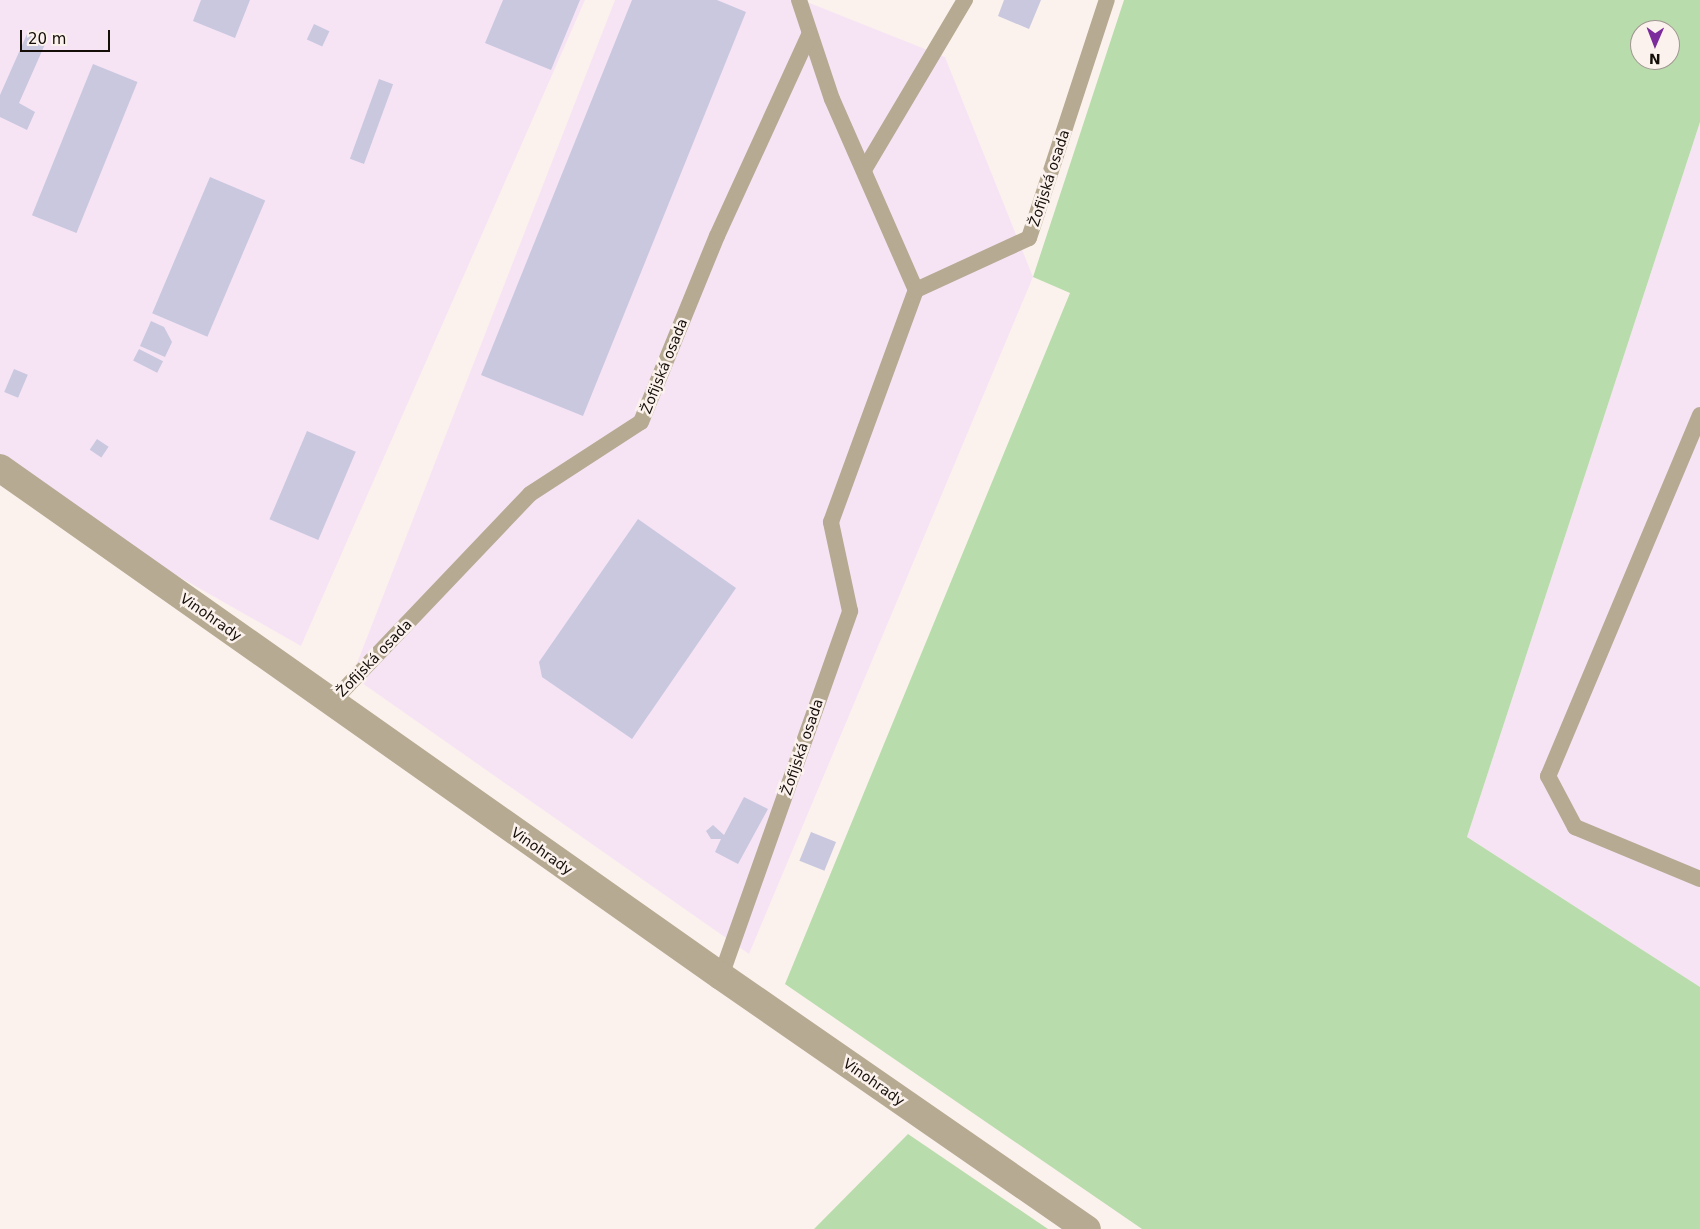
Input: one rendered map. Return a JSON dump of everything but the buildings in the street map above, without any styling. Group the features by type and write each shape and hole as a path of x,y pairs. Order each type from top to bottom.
{"street":[{"name":"Vinohrady","path":"0,468 721,976 1088,1229"}],"lane":[{"path":"799,0 809,35 832,98 916,290"},
{"path":"864,170 965,0"},
{"name":"Žofijská osada","path":"721,976 850,611 831,522 916,290 1029,238 1107,0"},
{"name":"Žofijská osada","path":"332,702 530,494 641,422 717,236 809,35"},
{"path":"1700,415 1548,776 1575,827 1700,879"}],"shaded area":[{"path":"0,0 585,0 301,646 0,475"},
{"path":"615,0 802,0 945,57 1033,277 749,954 352,676"},
{"path":"1700,122 1700,987 1467,837"}],"green space":[{"path":"1124,0 1700,0 1700,122 1467,837 1700,987 1700,1229 1142,1229 785,984 1070,293 1033,277"},
{"path":"908,1134 1048,1229 814,1229"}]}
